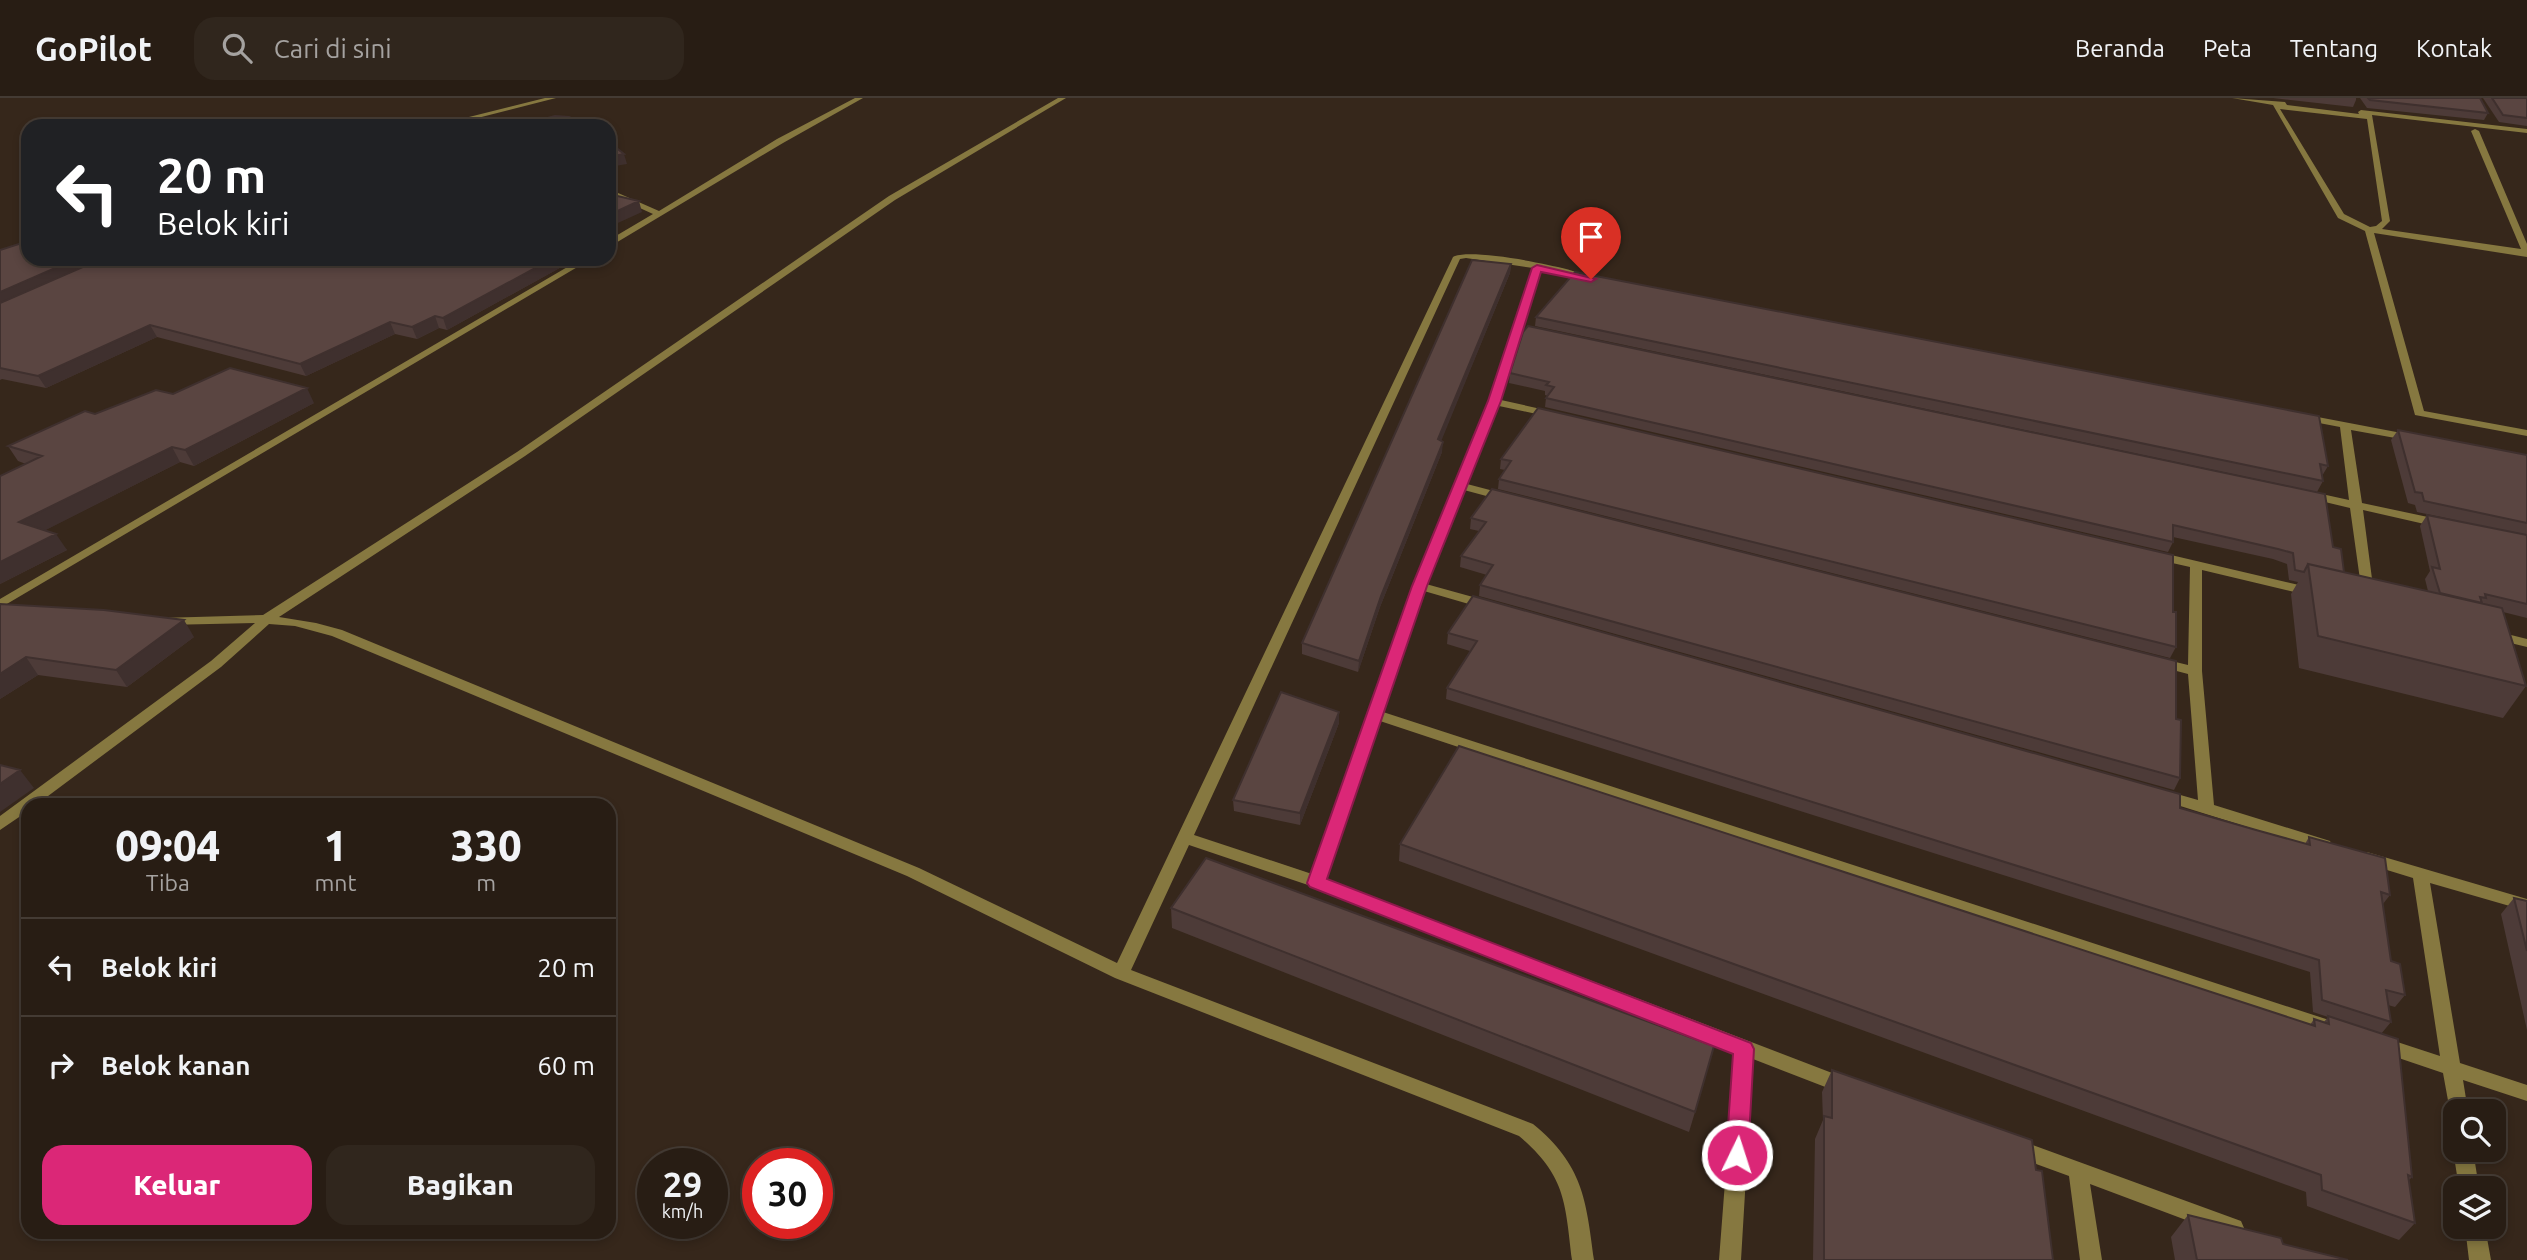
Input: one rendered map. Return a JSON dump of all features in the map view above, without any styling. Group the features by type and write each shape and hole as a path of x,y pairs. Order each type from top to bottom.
{"street":[{"path":"466,119 553,98"},
{"path":"616,239 657,213 860,98"},
{"path":"35,798 216,664 268,618 533,446 892,198 1063,98"},
{"path":"2235,98 2360,109 2527,131"},
{"path":"2369,230 2379,228 2386,221 2370,117 2275,106 2341,216 2369,230 2527,254"},
{"path":"2489,117 2495,127"},
{"path":"2527,138 2474,131 2527,254"},
{"path":"616,194 657,213"},
{"path":"2369,230 2419,413 2527,433"},
{"path":"1121,973 1457,257 1478,254 1605,282"},
{"path":"0,604 575,266"},
{"path":"1317,883 1419,586 1526,329 1537,268"},
{"path":"1494,401 1562,417"},
{"path":"2291,415 2423,440"},
{"path":"2345,425 2358,506 2369,606 2356,603"},
{"path":"1461,486 1515,500"},
{"path":"2290,491 2449,525"},
{"path":"2143,552 2329,597"},
{"path":"2196,565 2195,671 2206,807"},
{"path":"1419,586 1499,609"},
{"path":"153,621 268,618 308,623 457,682 913,872 1121,973 1526,1130 1546,1146 1564,1166 1575,1202 1583,1260"},
{"path":"2487,634 2527,643"},
{"path":"2142,658 2195,671"},
{"path":"1375,715 2345,1033"},
{"path":"2153,792 2527,905"},
{"path":"0,824 21,808"},
{"path":"1185,838 1317,883 1860,1092"},
{"path":"2421,875 2456,1099"},
{"path":"2371,1042 2527,1093"},
{"path":"1730,1260 1744,1049"},
{"path":"2001,1143 2256,1237"},
{"path":"2078,1171 2091,1260"},
{"path":"2477,1239 2480,1260"}],"building":[{"path":"2368,98 2480,98 2488,113 2370,100"},
{"path":"2492,98 2527,98 2527,118 2503,115"},
{"path":"555,116 573,119 544,119"},
{"path":"616,148 624,154 616,156"},
{"path":"616,196 639,201 616,212"},
{"path":"21,243 21,266 60,266 0,292 0,250"},
{"path":"1472,260 1511,264 1438,439 1443,442 1381,596 1359,661 1302,643"},
{"path":"85,266 539,266 443,318 435,316 412,327 390,322 300,364 150,325 38,376 0,368 0,303"},
{"path":"1575,272 2319,416 2328,466 2320,464 2323,481 1536,317"},
{"path":"1528,326 2325,494 2333,547 2341,549 2344,572 2308,564 2304,572 2295,570 2293,553 2173,525 2173,542 1546,398 1554,387 1546,385 1549,382 1510,373 1523,332"},
{"path":"230,368 307,388 185,450 172,447 19,522 56,534 0,562 0,476 42,456 8,446 85,411 95,414 156,390 173,394"},
{"path":"1538,408 2173,555 2176,647 1499,479 1511,461 1501,459"},
{"path":"2398,430 2527,455 2527,523 2424,501 2422,493 2415,492"},
{"path":"1492,489 2176,661 2176,719 2181,720 2180,778 1480,585 1493,565 1461,556 1486,522 1471,518"},
{"path":"2427,515 2527,535 2527,604 2485,594 2486,598 2480,597 2482,603 2440,593 2432,567 2440,569"},
{"path":"2308,564 2502,608 2526,686 2318,636"},
{"path":"1473,596 2180,794 2180,808 2256,830 2310,845 2309,837 2385,858 2390,895 2381,892 2391,961 2400,964 2405,995 2386,990 2391,1022 2322,1000 2319,960 1447,688 1477,641 1448,633"},
{"path":"0,604 104,610 184,620 116,670 26,657 0,674"},
{"path":"1281,692 1339,712 1300,813 1233,800"},
{"path":"1459,746 2315,1026 2314,1019 2329,1024 2328,1016 2398,1039 2412,1177 2408,1175 2415,1223 2322,1190 2321,1175 1400,844"},
{"path":"0,765 20,770 0,784"},
{"path":"1206,858 1714,1046 1695,1112 1171,908"},
{"path":"2514,898 2527,901 2527,951"},
{"path":"1832,1070 2032,1140 2036,1170 2042,1171 2053,1260 1824,1260 1824,1116 1832,1118"},
{"path":"2188,1215 2281,1238 2283,1244 2348,1260 2197,1260"}],"route":[{"path":"1591,279 1537,268 1494,401 1419,586 1317,883 1744,1049 1737,1155"}]}
